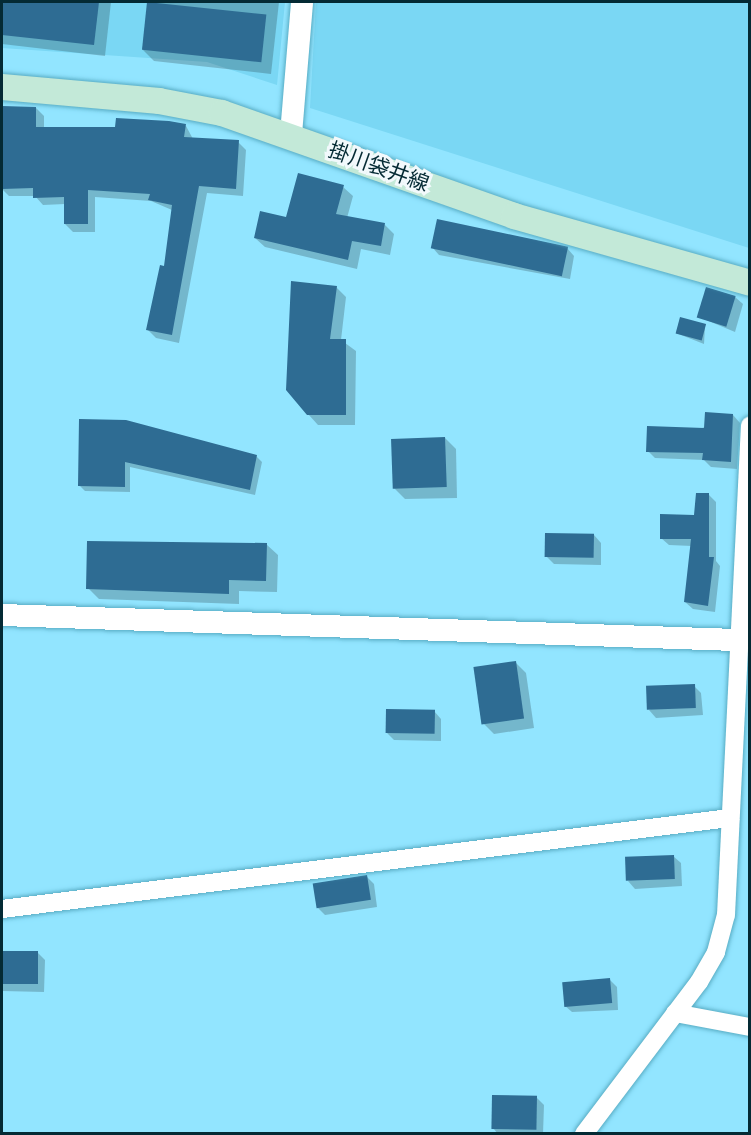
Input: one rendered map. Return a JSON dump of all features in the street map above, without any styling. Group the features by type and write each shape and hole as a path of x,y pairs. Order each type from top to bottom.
{"main road":[{"name":"掛川袋井線","path":"2,87 159,101 291,134 514,216 750,283"}],"street":[{"path":"291,134 302,2"},
{"path":"584,1134 675,1013 716,952 726,915 730,818 743,640 750,426"},
{"path":"2,615 743,640"},
{"path":"2,909 730,818"},
{"path":"675,1013 750,1027"}],"shaded area":[{"path":"2,2 285,2 277,85 207,62 2,48"},
{"path":"316,2 749,2 749,248 310,108"}],"building":[{"path":"2,2 99,2 94,45 2,35"},
{"path":"147,2 266,15 261,62 142,50"},
{"path":"2,106 36,107 36,127 115,127 116,118 169,121 186,124 184,137 239,140 236,189 199,186 172,335 146,330 160,265 164,266 172,205 148,200 150,194 88,190 88,224 64,224 64,197 33,198 33,188 2,189"},
{"path":"298,173 344,185 336,214 385,223 381,246 352,241 348,260 254,238 260,211 286,217"},
{"path":"437,219 568,247 562,276 431,248"},
{"path":"291,281 337,286 330,339 346,339 346,415 307,415 286,390"},
{"path":"706,287 736,296 726,327 697,318"},
{"path":"680,317 706,324 702,340 676,333"},
{"path":"705,412 733,414 731,462 702,460 703,453 646,452 647,426 704,428"},
{"path":"79,419 126,420 257,455 250,490 125,462 125,487 78,486"},
{"path":"445,437 447,487 393,489 391,439"},
{"path":"696,493 709,493 709,557 714,557 708,606 684,602 691,539 660,539 660,514 694,515"},
{"path":"545,533 594,534 594,558 545,557"},
{"path":"87,541 267,543 266,581 229,580 229,594 86,589"},
{"path":"516,661 524,718 481,724 473,667"},
{"path":"695,684 696,708 647,710 646,686"},
{"path":"386,709 435,710 435,734 386,733"},
{"path":"674,855 675,879 626,881 625,857"},
{"path":"367,875 371,900 317,908 313,884"},
{"path":"2,951 38,951 38,984 2,984"},
{"path":"610,978 612,1003 564,1007 562,982"},
{"path":"492,1095 537,1096 536,1130 491,1129"}]}
